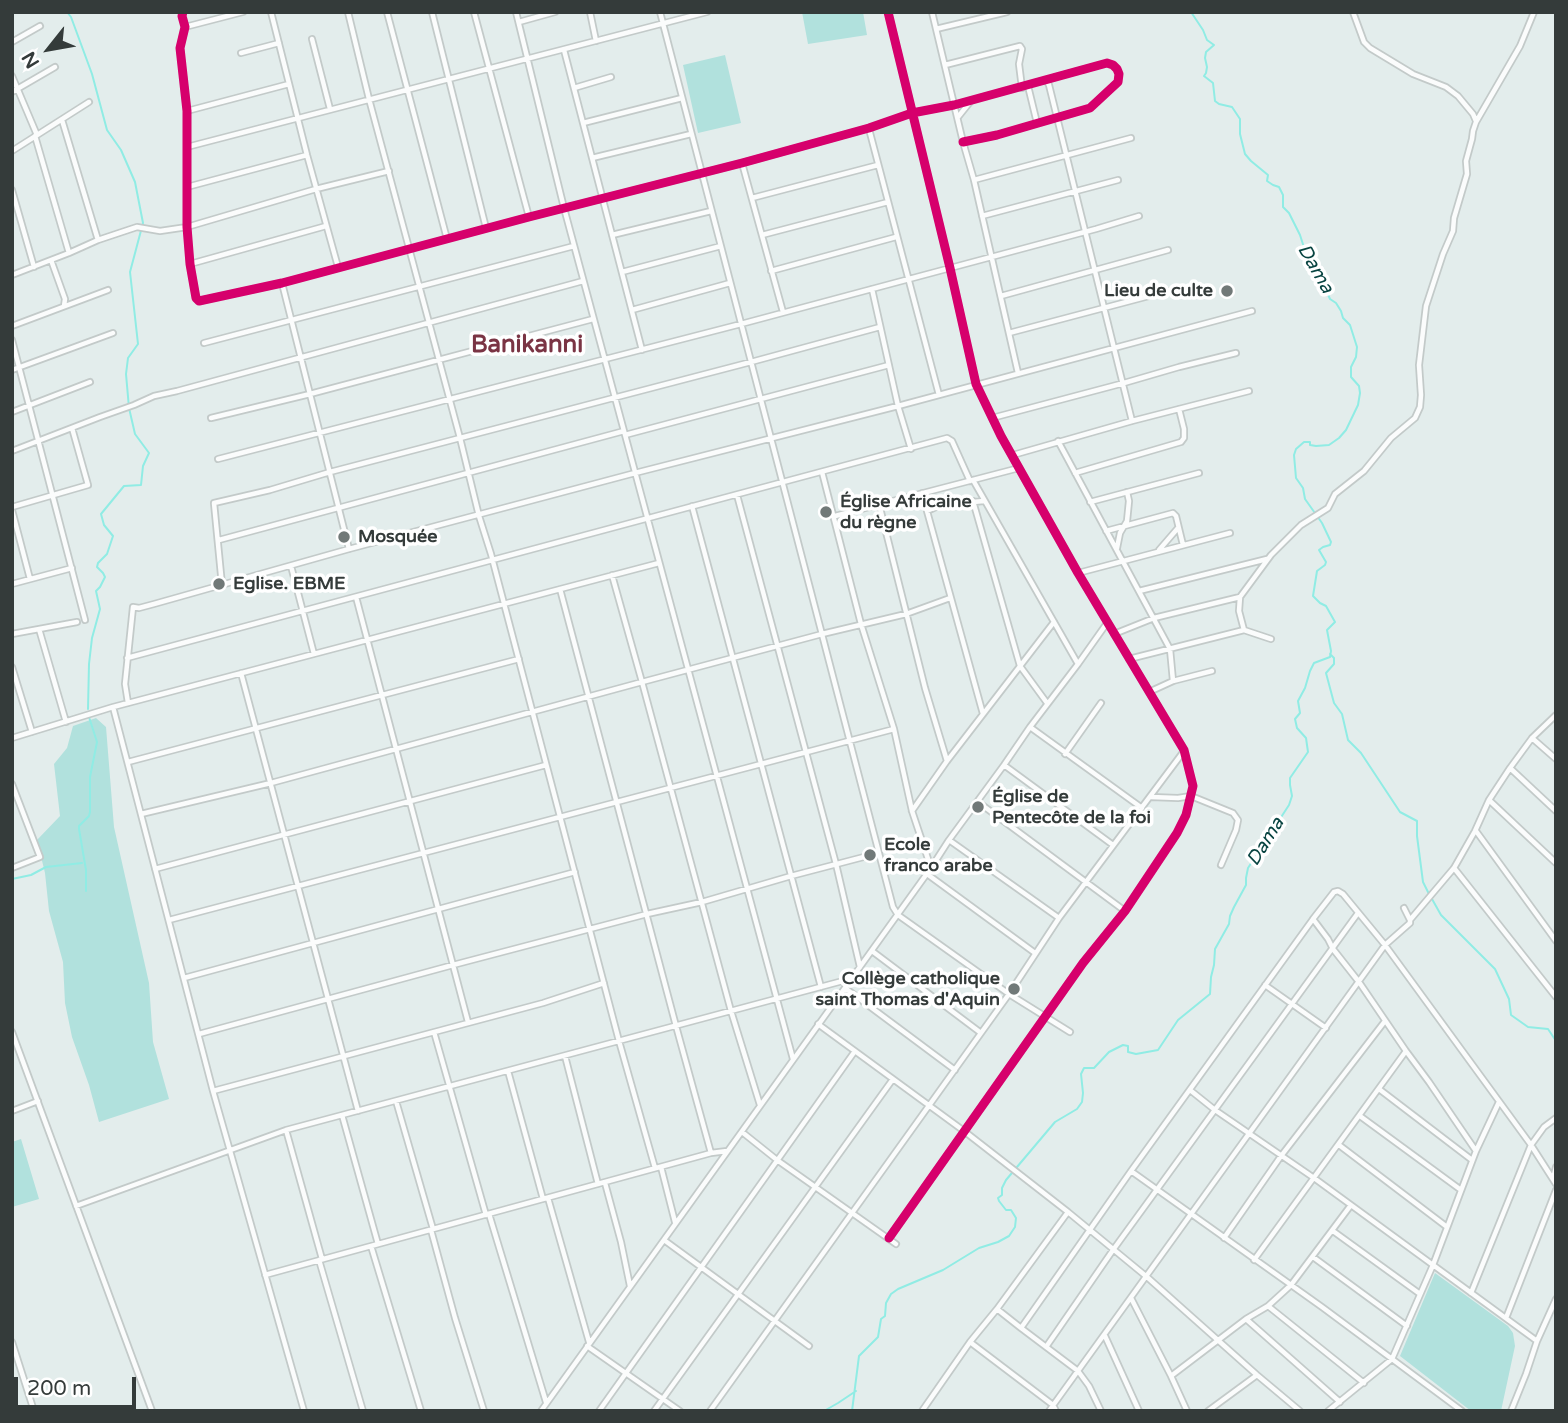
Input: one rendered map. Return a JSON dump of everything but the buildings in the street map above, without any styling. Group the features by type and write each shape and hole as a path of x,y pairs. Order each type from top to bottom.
{"street":[{"path":"183,12 185,27 180,48 187,111 187,226 190,264 199,302 282,283 742,163 869,128 912,113 1025,87 1107,63 1113,65 1119,74 1118,82 1090,108 963,142"},
{"path":"185,27 243,12"},
{"path":"271,12 338,268"},
{"path":"348,12 619,1041 675,1223"},
{"path":"387,12 447,239"},
{"path":"432,12 486,228"},
{"path":"474,12 529,217"},
{"path":"516,12 593,319 793,1059"},
{"path":"519,22 555,12"},
{"path":"590,12 596,41"},
{"path":"660,12 893,907 898,915 1009,994 1070,1032"},
{"path":"187,147 707,12"},
{"path":"888,12 976,384 1078,573 1184,750 1193,786 1186,815 1177,833 1125,911 1083,962 888,1238"},
{"path":"932,12 1018,373"},
{"path":"936,29 1007,12"},
{"path":"1353,12 1364,42 1370,48 1413,74 1446,87 1458,96 1476,122"},
{"path":"1244,630 1240,618 1240,597 1268,559 1301,524 1328,508 1335,494 1364,471 1391,438 1415,418 1420,407 1419,365 1426,306 1453,232 1476,122 1520,46 1534,12"},
{"path":"12,42 40,26"},
{"path":"312,39 330,109"},
{"path":"241,53 279,43"},
{"path":"945,65 1020,46 1022,49 1019,60 1037,123"},
{"path":"564,50 642,350"},
{"path":"12,92 55,67"},
{"path":"12,76 36,136 69,253"},
{"path":"573,88 611,76"},
{"path":"1046,80 1067,154 1132,421"},
{"path":"187,111 289,84"},
{"path":"583,124 682,98"},
{"path":"958,118 970,101"},
{"path":"12,151 89,102"},
{"path":"62,120 98,240"},
{"path":"869,128 939,395"},
{"path":"592,159 691,134"},
{"path":"974,180 1131,138"},
{"path":"187,187 307,155"},
{"path":"742,163 783,312"},
{"path":"752,198 878,165"},
{"path":"12,275 98,240 140,227 160,231 187,226 388,171"},
{"path":"982,216 1118,180"},
{"path":"12,190 34,267"},
{"path":"762,235 888,202"},
{"path":"612,235 711,211"},
{"path":"218,459 741,324 1139,216"},
{"path":"190,264 326,226"},
{"path":"771,271 897,237"},
{"path":"622,272 720,246"},
{"path":"204,343 574,247"},
{"path":"1001,296 1168,250"},
{"path":"51,260 65,299 63,307"},
{"path":"12,451 154,396 583,281"},
{"path":"282,283 349,549"},
{"path":"632,310 730,283"},
{"path":"872,289 898,406 911,449"},
{"path":"12,326 108,290"},
{"path":"1009,333 1168,291"},
{"path":"128,703 125,684 133,607 139,608 349,549 1252,311"},
{"path":"211,418 593,319"},
{"path":"222,585 214,503 880,327"},
{"path":"12,370 113,334"},
{"path":"12,340 85,620"},
{"path":"992,418 1236,353"},
{"path":"219,540 468,472 889,365"},
{"path":"12,412 90,382"},
{"path":"1013,455 1249,391"},
{"path":"1075,473 1181,442 1184,429 1179,409"},
{"path":"30,579 12,508 88,485 72,428"},
{"path":"127,658 950,439 1078,664"},
{"path":"1058,441 1170,649 1173,681"},
{"path":"835,516 1019,468"},
{"path":"822,472 861,624 894,729 912,811 931,868"},
{"path":"1090,502 1199,473"},
{"path":"1116,550 1120,533 1127,521 1127,492"},
{"path":"922,493 983,715"},
{"path":"737,495 836,864 860,967"},
{"path":"973,501 1020,666 1047,703"},
{"path":"927,512 940,505 984,501"},
{"path":"879,505 905,614 947,761"},
{"path":"692,506 821,987"},
{"path":"1106,531 1173,513 1183,545"},
{"path":"1158,551 1179,527"},
{"path":"1078,573 1230,533"},
{"path":"12,547 21,544"},
{"path":"1139,591 1268,559"},
{"path":"12,738 113,707 659,563"},
{"path":"291,566 314,654"},
{"path":"12,584 72,568"},
{"path":"612,575 760,1106"},
{"path":"560,589 712,1153"},
{"path":"356,597 468,1022"},
{"path":"1114,634 1154,618 1240,597"},
{"path":"141,814 271,783 733,657 905,614 950,598"},
{"path":"12,634 77,622"},
{"path":"912,811 1054,622"},
{"path":"541,1411 1107,623"},
{"path":"39,629 65,722"},
{"path":"1129,659 1244,630 1271,639"},
{"path":"128,762 519,659"},
{"path":"12,667 32,732"},
{"path":"1149,692 1173,681 1212,671"},
{"path":"241,673 358,1111"},
{"path":"1065,754 1101,703"},
{"path":"113,707 213,1091 304,1411"},
{"path":"1049,1411 1385,945 1407,927 1454,868 1489,800 1510,768 1532,738 1556,715"},
{"path":"1030,727 1142,808"},
{"path":"169,920 894,729"},
{"path":"1532,738 1556,759"},
{"path":"710,1411 1009,994 1059,918 1184,750"},
{"path":"155,869 546,765"},
{"path":"1004,765 1113,845"},
{"path":"1510,768 1556,810"},
{"path":"12,784 40,857 12,868"},
{"path":"1151,797 1191,796 1236,816 1236,830 1221,866"},
{"path":"1489,800 1556,863"},
{"path":"978,802 1125,911"},
{"path":"1475,831 1556,941"},
{"path":"949,840 1059,918"},
{"path":"198,1034 879,853"},
{"path":"1454,868 1556,998"},
{"path":"184,978 575,872"},
{"path":"927,874 1035,953"},
{"path":"1021,1328 1131,1171 1334,892 1343,894 1385,945 1531,1145 1554,1181"},
{"path":"1404,908 1410,920"},
{"path":"1046,1347 1358,913"},
{"path":"1313,919 1476,1151"},
{"path":"872,951 981,1033"},
{"path":"76,1206 286,1130 851,979"},
{"path":"213,1091 543,1003 604,983"},
{"path":"1265,985 1326,1028"},
{"path":"845,988 955,1069"},
{"path":"1224,1238 1281,1156 1385,1021"},
{"path":"818,1024 964,1131 1090,1229 1300,1411"},
{"path":"12,1032 152,1411"},
{"path":"434,1032 547,1403"},
{"path":"599,1411 855,1051"},
{"path":"1254,1259 1406,1051"},
{"path":"565,1056 621,1242 630,1287"},
{"path":"508,1071 588,1344 680,1411"},
{"path":"654,1411 893,1079"},
{"path":"1379,1089 1472,1160"},
{"path":"1190,1090 1537,1340"},
{"path":"12,1111 38,1101"},
{"path":"396,1101 454,1318 484,1411"},
{"path":"1328,1411 1392,1359 1433,1265 1472,1160 1499,1102"},
{"path":"342,1115 378,1244"},
{"path":"1360,1116 1461,1190"},
{"path":"1471,1293 1531,1145 1544,1127 1556,1118"},
{"path":"286,1130 363,1411"},
{"path":"742,1132 896,1244"},
{"path":"1339,1145 1447,1227"},
{"path":"265,1275 712,1153 728,1151"},
{"path":"1554,1181 1556,1167"},
{"path":"1131,1171 1462,1411"},
{"path":"1506,1318 1556,1190"},
{"path":"1171,1376 1246,1319 1268,1306 1291,1285 1351,1205"},
{"path":"922,1411 970,1342 1068,1212"},
{"path":"1332,1231 1420,1294"},
{"path":"664,1240 809,1346"},
{"path":"371,1246 421,1411"},
{"path":"1313,1257 1406,1326"},
{"path":"1131,1298 1187,1411"},
{"path":"1511,1411 1537,1340 1556,1299"},
{"path":"1268,1306 1364,1383"},
{"path":"997,1309 1078,1371 1101,1411"},
{"path":"1246,1319 1340,1402"},
{"path":"1104,1335 1139,1411"},
{"path":"12,1342 34,1411"},
{"path":"970,1342 1053,1405 1056,1411"},
{"path":"1208,1411 1257,1375"}],"shaded area":[{"path":"802,12 863,12 867,35 808,44"},
{"path":"725,55 741,123 698,133 683,65"},
{"path":"96,718 106,727 114,827 149,983 153,1042 169,1099 99,1122 72,1037 65,1003 63,962 49,911 45,873 37,840 60,816 54,764 67,748 73,726"},
{"path":"21,1139 39,1199 12,1207 12,1142"},
{"path":"1435,1273 1508,1326 1513,1333 1515,1346 1501,1411 1471,1411 1400,1356"}],"waterway":[{"path":"67,12 92,74 107,130 121,150 135,182 143,223 130,272 138,344 128,358 126,374 135,434 149,453 143,466 141,485 124,486 101,514 104,525 113,536 107,554 97,567 105,577 96,591 100,609 92,638 88,709"},
{"name":"Dama","path":"852,1411 859,1356 878,1337 881,1319 885,1316 886,1303 891,1294 943,1270 979,1248 1009,1236 1015,1227 1016,1218 1011,1210 1006,1210 999,1201 1002,1188 1055,1122 1077,1109 1082,1102 1081,1074 1084,1068 1094,1068 1109,1052 1123,1045 1128,1046 1128,1052 1136,1054 1158,1050 1178,1020 1210,994 1215,949 1246,885 1248,868 1289,805 1292,796 1290,778 1308,752 1306,738 1297,728 1295,719 1300,713 1298,701 1314,663 1330,657 1327,630 1335,622 1326,606 1313,596 1317,571 1326,562 1319,550 1331,542 1322,523 1305,499 1303,488 1296,478 1294,455 1304,442 1316,446 1329,445 1346,430 1358,405 1360,393 1359,386 1351,377 1357,347 1350,325 1343,318 1336,303 1330,299 1317,270 1309,263 1300,235 1283,207 1283,195 1279,187 1267,181 1268,175 1245,154 1240,134 1240,119 1232,107 1215,101 1213,83 1204,76 1207,67 1206,52 1214,45 1207,40 1191,12"},
{"path":"1330,654 1334,658 1334,664 1326,673 1334,703 1342,714 1348,740 1361,753 1400,812 1417,821 1423,882 1429,894"},
{"path":"86,891 86,870 79,826 90,812 90,777 97,742 89,717"},
{"path":"12,879 31,875 46,867 82,863"},
{"path":"1432,899 1441,915 1495,969 1509,999 1511,1015 1528,1027 1548,1029 1556,1041"},
{"path":"824,1411 856,1391"}],"cycle path":[{"path":"183,12 185,27 180,48 187,111 187,227 190,264 196,298 199,301 282,283 742,163 869,128 912,113 954,105 1107,63 1117,69 1118,82 1090,108 963,142"},
{"path":"888,12 976,384 1001,436 1078,573 1184,750 1193,786 1186,815 1177,833 1125,911 1083,963 889,1238"}],"place":[{"name":"Lieu de culte","path":"1227,291"},
{"name":"Église Africaine du règne","path":"826,512"},
{"name":"Mosquée","path":"344,537"},
{"name":"Eglise. EBME","path":"219,584"},
{"name":"Église de Pentecôte de la foi","path":"978,807"},
{"name":"Ecole franco arabe","path":"870,855"},
{"name":"Collège catholique saint Thomas d'Aquin","path":"1014,989"}],"district":[{"name":"Banikanni","path":"527,346"}]}
